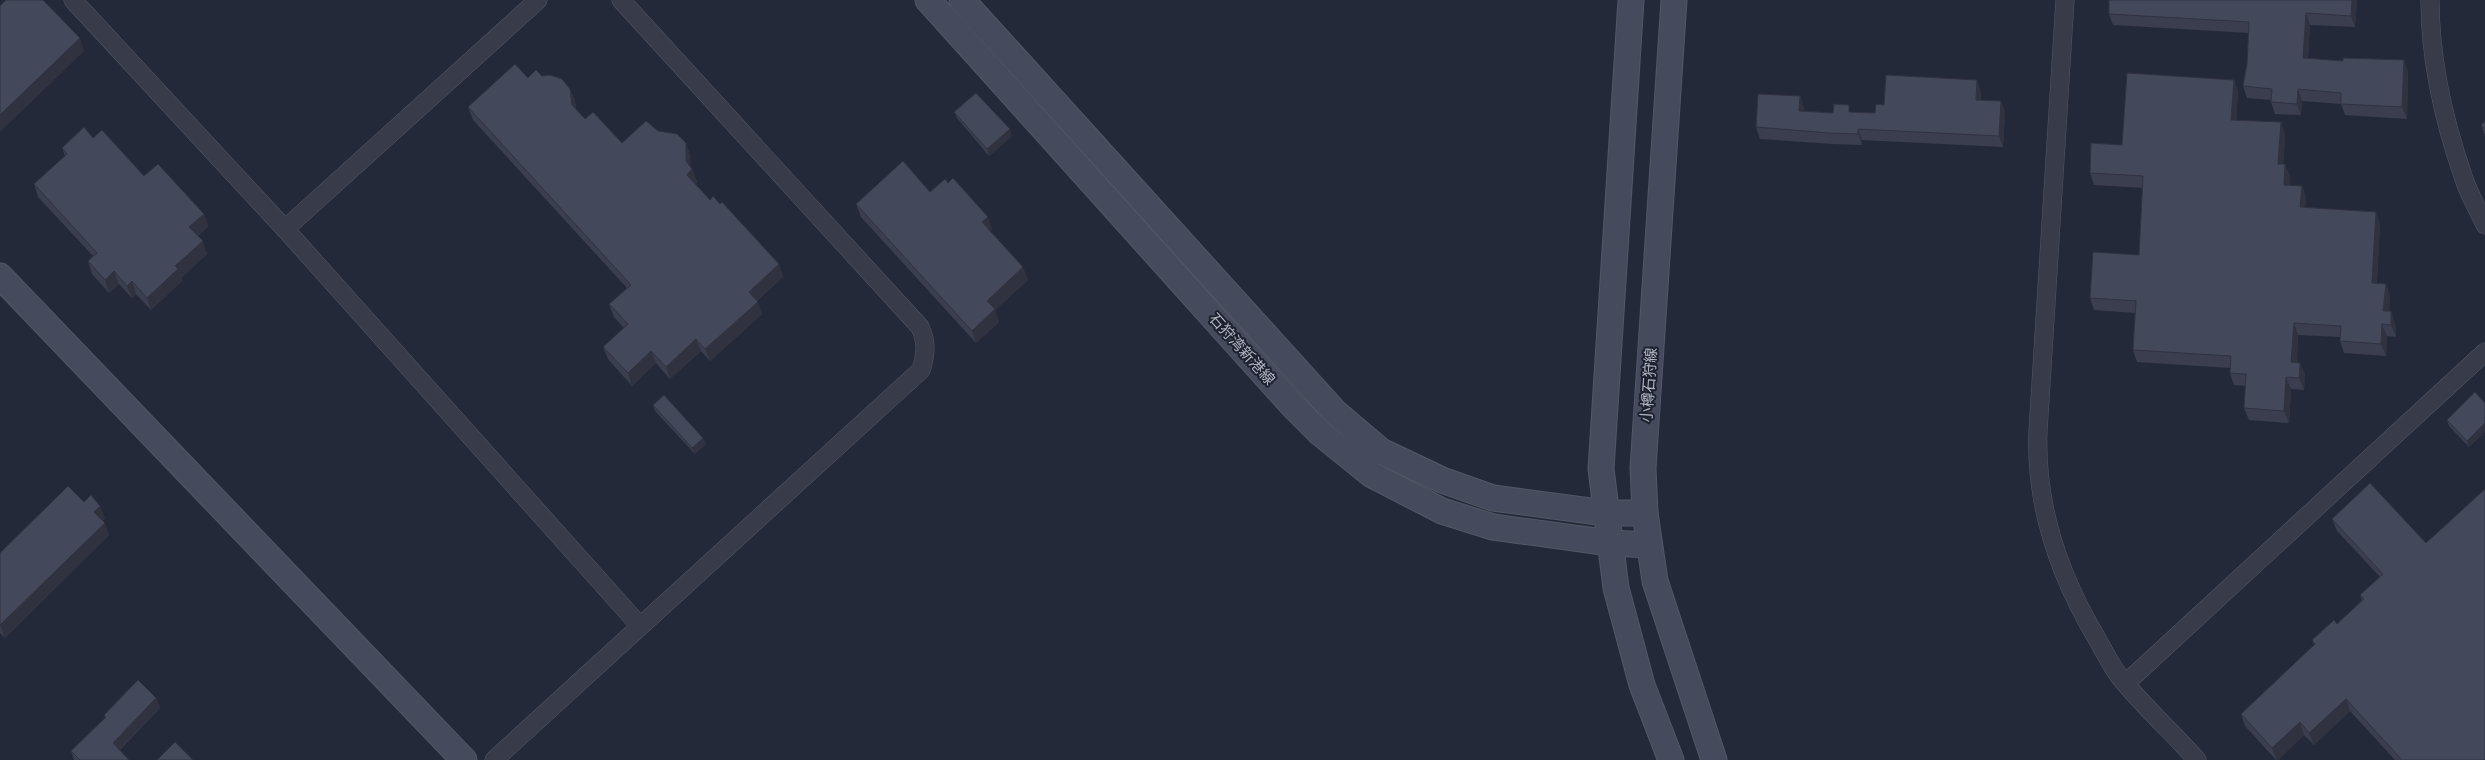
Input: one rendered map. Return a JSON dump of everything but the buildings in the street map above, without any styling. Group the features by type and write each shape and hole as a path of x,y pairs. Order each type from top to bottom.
{"main road":[{"name":"石狩湾新港線","path":"928,0 1292,405 1320,433 1372,475 1442,511 1493,526 1610,543 1649,545"},
{"name":"石狩湾新港線","path":"962,0 1335,412 1381,450 1442,480 1493,498 1605,513 1644,513"},
{"path":"1632,0 1601,469 1605,513 1616,588 1642,685 1671,760"},
{"name":"小樽石狩線","path":"1674,0 1643,468 1644,513 1655,581 1714,760"},
{"path":"0,276 464,760"}],"street":[{"path":"73,0 285,229 640,626"},
{"path":"285,229 538,0"},
{"path":"494,760 921,370 926,347 925,338 920,327 621,0"},
{"path":"2065,0 2037,461 2046,523 2055,553 2083,615 2119,675 2197,760"},
{"path":"2430,0 2436,62 2446,118 2463,178 2485,225"},
{"path":"2126,683 2485,352"}]}
